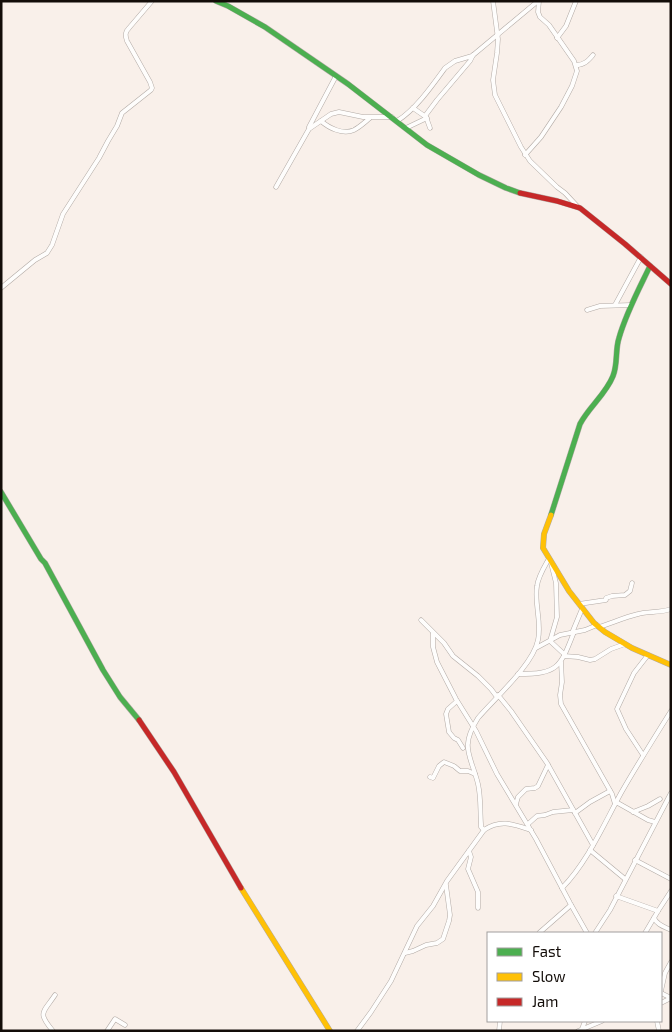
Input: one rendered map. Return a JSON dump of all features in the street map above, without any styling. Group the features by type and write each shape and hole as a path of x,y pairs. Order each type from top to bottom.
{"street":[{"path":"1,288 35,260 48,252 63,214 99,158 122,113 151,90 150,82 125,36 126,31 152,1"},
{"path":"216,1 265,27 382,109 427,145 495,183 524,194 580,208"},
{"path":"493,1 498,45 493,73 493,86 495,95 525,155 535,167 580,208 671,284"},
{"path":"406,128 426,117 473,55 539,1"},
{"path":"525,155 537,142 561,108 575,81 577,71 576,65 549,25 540,17 538,12 539,1"},
{"path":"557,38 568,22 576,1"},
{"path":"397,121 413,108 445,68 455,61 473,55"},
{"path":"576,65 584,64 593,55"},
{"path":"276,188 336,76"},
{"path":"413,108 426,117 430,128"},
{"path":"378,118 382,109"},
{"path":"309,128 331,114 339,112 370,118 392,117"},
{"path":"320,121 330,128 351,131 370,118"},
{"path":"615,305 641,257"},
{"path":"650,266 632,305 618,343 614,373 611,381 583,416 544,534 543,546 569,591 598,626 625,644 671,665"},
{"path":"587,310 600,306 632,305"},
{"path":"1,492 45,563 103,670 174,772 229,864 249,902 330,1031"},
{"path":"550,559 556,583 556,617 550,640"},
{"path":"484,830 481,824 481,801 478,785 467,748 468,737 478,718 518,674 536,648 539,637 537,583 550,559"},
{"path":"581,607 612,596 626,595 630,591 632,583"},
{"path":"518,674 547,672 561,662 581,607"},
{"path":"536,648 560,635 585,630 633,615 662,612 671,609"},
{"path":"422,620 444,643 453,656 478,676 498,696 523,728 548,765 593,845"},
{"path":"433,633 433,647 437,662 457,701 484,744 497,774 528,824 586,932"},
{"path":"550,640 564,656 590,660 595,660 611,649 625,644"},
{"path":"643,755 626,729 617,709 634,673 648,655"},
{"path":"561,662 561,704 616,803 648,820 656,822"},
{"path":"457,701 448,709 446,714 449,732 458,740 463,748"},
{"path":"562,888 590,850 643,755 670,713"},
{"path":"430,777 433,778 439,766 444,762 460,771 468,771 475,774"},
{"path":"516,804 518,797 526,789 535,788 540,784 548,765"},
{"path":"528,824 537,816 553,812 574,812 610,791"},
{"path":"596,932 671,793"},
{"path":"633,812 648,806 660,798"},
{"path":"357,1031 392,982 417,926 433,906 446,882 484,830 493,824 498,824 514,825 531,830"},
{"path":"590,850 625,879"},
{"path":"469,852 471,857 468,869 478,892 478,908"},
{"path":"635,860 671,879"},
{"path":"405,953 437,943 443,939 448,928 450,916 446,882"},
{"path":"647,931 671,891"},
{"path":"616,896 658,911"},
{"path":"540,932 571,905"},
{"path":"654,918 659,924 670,929"},
{"path":"662,987 665,972 671,962"},
{"path":"53,1031 44,1021 43,1014 55,995"},
{"path":"107,1031 115,1019 125,1025"},
{"path":"580,1030 600,1022"},
{"path":"590,1026 592,1031"}],"traffic: fast":[{"path":"216,1 265,27 348,84 427,145 479,175 520,193"},
{"path":"551,515 580,424 610,383 622,329 650,266"},
{"path":"1,492 45,563 103,670 120,697 139,720"}],"traffic: slow":[{"path":"551,515 544,534 543,548 569,591 594,623 632,648 671,665"},
{"path":"241,888 330,1031"}],"traffic: jam":[{"path":"520,193 580,208 671,284"},
{"path":"139,720 174,772 241,888"}]}
